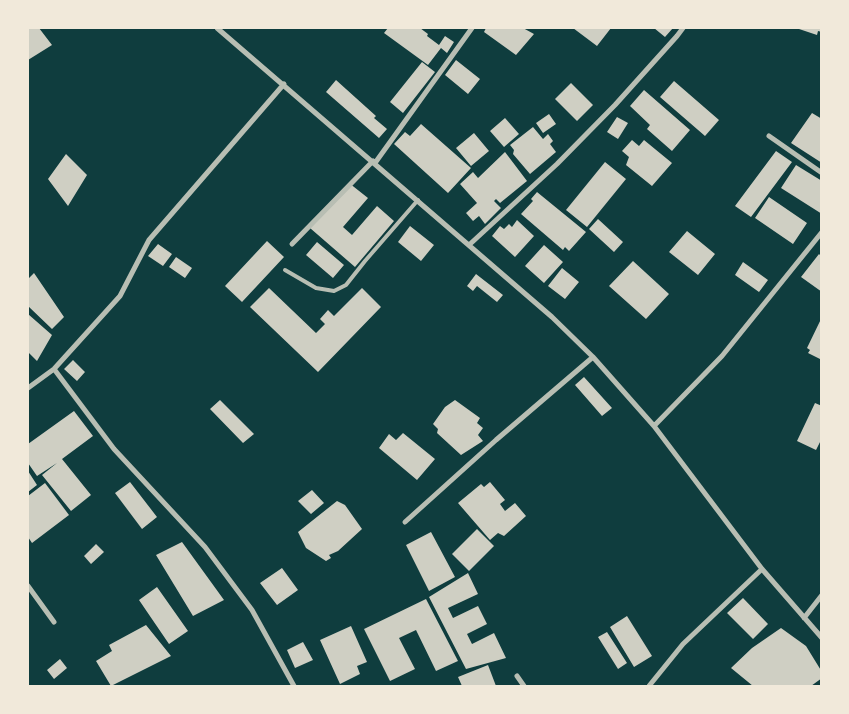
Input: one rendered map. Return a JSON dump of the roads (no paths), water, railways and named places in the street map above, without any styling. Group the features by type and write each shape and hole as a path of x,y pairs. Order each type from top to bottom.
{"street":[{"path":"218,28 552,317 593,357 654,426 762,569 822,638"},
{"path":"292,244 374,162 472,28"},
{"path":"469,245 557,164 615,105 683,28"},
{"path":"28,388 54,369 120,296 150,240 284,84"},
{"path":"769,136 822,173"},
{"path":"654,426 722,356 822,232"},
{"path":"405,522 496,440 593,357"},
{"path":"54,369 114,449 204,548 252,610 294,686"},
{"path":"649,686 683,644 762,569"},
{"path":"28,586 54,622"},
{"path":"804,618 822,594"},
{"path":"517,676 524,686"}],"lane":[{"path":"285,270 316,288 334,291 346,285 418,200"}]}
